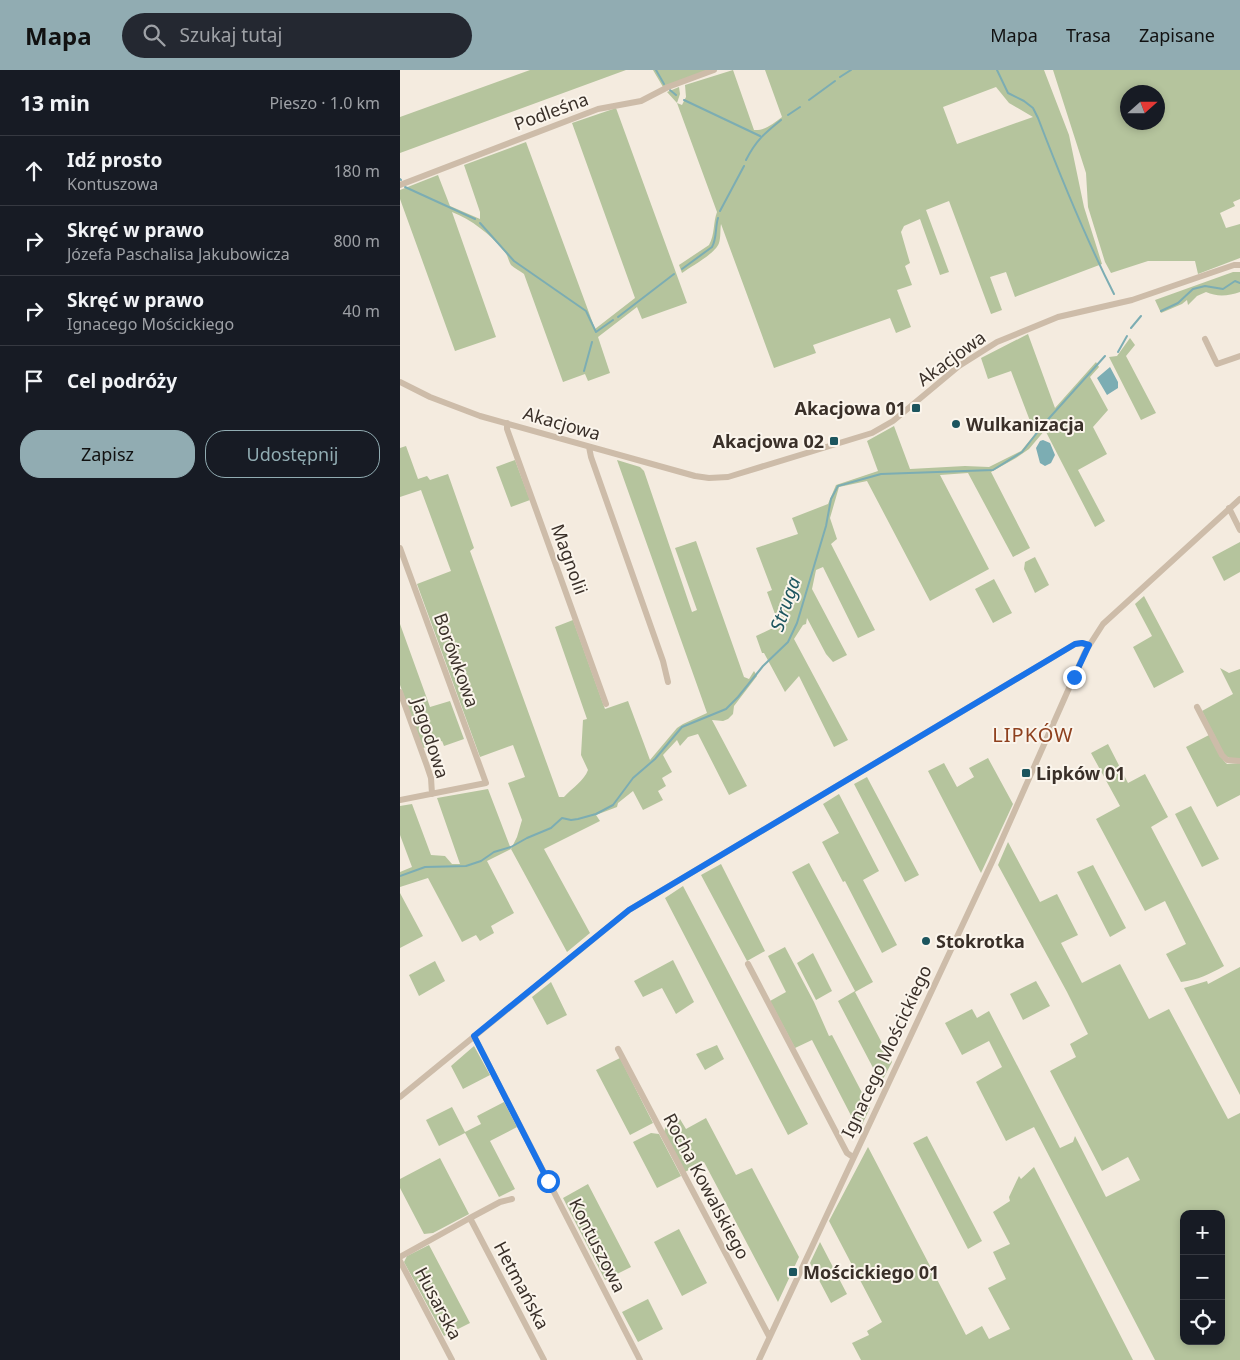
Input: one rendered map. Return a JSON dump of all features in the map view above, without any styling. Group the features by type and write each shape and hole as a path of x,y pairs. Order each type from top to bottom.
{"street":[{"name":"Podleśna","path":"400,185 598,109 629,104 650,98 668,87 714,70"},
{"name":"Akacjowa","path":"400,382 447,404 507,423 695,476 718,478 741,474 878,431 893,421 959,366 997,342 1018,333 1058,317 1132,300 1240,265"},
{"path":"1205,339 1217,364 1240,356"},
{"name":"Magnolii","path":"507,423 507,430 606,704"},
{"path":"589,447 663,661 668,682"},
{"name":"Ignacego Mościckiego","path":"759,1360 988,870 1089,645 1104,624 1240,498"},
{"path":"1229,508 1240,530"},
{"name":"Borówkowa","path":"400,548 486,783 432,794"},
{"path":"400,1097 629,910 1075,644 1089,645"},
{"name":"Jagodowa","path":"400,692 431,778 432,794"},
{"path":"1197,707 1222,755 1227,760 1240,761"},
{"path":"400,800 432,794"},
{"path":"748,964 847,1153 853,1158"},
{"name":"Kontuszowa","path":"474,1036 640,1360"},
{"name":"Rocha Kowalskiego","path":"618,1050 770,1336"},
{"path":"400,1256 472,1222 500,1202 512,1199"},
{"name":"Hetmańska","path":"472,1222 544,1360"},
{"name":"Husarska","path":"400,1261 452,1360"}],"green space":[{"path":"530,70 626,70 400,153 400,117"},
{"path":"653,70 708,70 663,87"},
{"path":"733,70 754,130 758,130 769,126 782,117 765,70 1044,70 1069,135 1084,207 1102,264 1015,297 1006,272 990,277 1002,310 991,314 949,201 926,210 949,272 940,275 920,219 904,226 901,232 910,263 905,266 912,285 897,290 911,327 896,333 890,318 813,345 816,353 774,368 721,224 719,243 713,251 682,273 679,265 709,245 717,212 677,103 682,105 686,97 685,85","holes":["996,87 1009,103 1033,117 957,144 943,107"]},
{"path":"1053,70 1240,70 1240,199 1233,202 1235,206 1220,213 1226,228 1240,224 1240,258 1198,274 1195,261 1148,261 1111,273 1105,262 1088,207 1086,173"},
{"path":"679,87 680,94 677,103 667,92"},
{"path":"616,108 687,303 642,319 637,307 598,337 610,373 588,381 585,374 563,382 524,274 511,265 499,245 487,233 474,223 452,212 496,337 455,351 400,199 400,190 438,175 450,206 480,219 480,212 464,165 526,142 595,329 635,298 572,123"},
{"path":"1233,272 1240,272 1240,292 1214,295 1206,292 1197,296 1188,305 1187,300 1161,313 1155,300"},
{"path":"1028,334 1055,408 1096,362 1099,367 1090,377 1108,410 1093,427 1107,454 1078,470 1105,521 1095,527 1045,430 1029,449 991,472 1030,548 1013,557 968,473 940,475 989,569 930,601 867,481 839,487 830,518 837,539 831,544 875,630 858,638 823,567 816,570 812,589 847,655 833,662 826,654 807,618 806,624 803,625 794,639 848,740 834,747 799,676 785,692 764,653 762,653 756,636 779,625 767,592 772,590 756,548 798,534 792,518 828,504 836,485 878,471 867,441 894,426 910,469 965,466 989,467 1021,451 1035,434 1011,371 988,379 981,358"},
{"path":"1130,338 1135,345 1126,356 1156,413 1141,420 1109,357 1117,356"},
{"path":"406,446 418,479 427,476 430,480 448,474 474,548 470,551 559,797 564,797 581,781 588,770 581,755 583,720 587,719 555,627 573,620 605,709 628,701 650,760 677,728 707,713 617,460 640,467 644,471 692,612 697,610 675,548 696,541 744,677 749,679 754,671 757,676 734,706 733,714 728,719 723,721 712,720 747,786 729,795 698,734 688,737 680,746 677,740 663,755 672,772 662,778 666,786 658,791 663,800 643,810 633,791 618,803 617,807 596,815 600,821 544,849 590,933 567,952 511,849 522,820 508,783 525,777 513,745 480,757 417,584 451,571 421,490 400,497 400,448"},
{"path":"515,460 530,500 511,507 496,467"},
{"path":"1240,542 1240,572 1224,581 1212,557"},
{"path":"1035,557 1049,585 1035,593 1024,569 1025,562"},
{"path":"994,579 1012,613 993,623 975,589"},
{"path":"1144,596 1184,672 1154,688 1133,647 1152,636 1135,604"},
{"path":"400,624 430,707 450,701 464,739 444,746 442,741 423,748 400,685"},
{"path":"1220,668 1229,673 1240,669 1240,758 1232,759 1225,756 1202,711 1233,694"},
{"path":"1209,735 1227,764 1240,763 1240,795 1217,807 1186,747"},
{"path":"1108,744 1128,783 1145,774 1168,817 1151,827 1224,966 1214,972 1193,980 1181,982 1166,954 1186,944 1165,901 1145,911 1096,819 1120,806 1091,753"},
{"path":"988,758 1013,804 981,873 928,771 944,763 957,787 974,777 969,768"},
{"path":"867,777 919,875 905,882 854,784"},
{"path":"488,789 511,849 487,861 514,913 491,926 494,933 480,941 476,935 462,942 428,878 400,887 400,872 412,867 400,835 400,806 412,804 431,855 445,856 452,864 460,864 437,798"},
{"path":"839,794 879,871 863,880 897,945 882,953 845,881 843,882 822,842 839,833 823,804"},
{"path":"1191,806 1219,859 1202,867 1175,814"},
{"path":"1008,842 1040,902 1057,894 1078,935 1061,943 1082,983 1120,964 1149,1019 1169,1009 1228,1119 1240,1113 1240,1360 1155,1360 1034,1127 1006,1141 976,1082 1002,1067 989,1041 962,1055 945,1023 972,1009 977,1018 989,1011 1060,1148 1073,1142 1075,1136 1106,1197 1140,1180 1128,1157 1102,1171 1050,1071 1076,1057 1070,1044 1088,1034 998,865"},
{"path":"809,863 873,982 855,992 892,1062 881,1083 838,1001 855,991 792,872"},
{"path":"721,864 765,951 747,961 701,875"},
{"path":"1093,865 1126,928 1110,937 1077,872"},
{"path":"683,886 808,1124 788,1135 665,898"},
{"path":"400,893 423,936 400,948"},
{"path":"785,947 814,1002 829,1036 832,1035 870,1108 859,1131 812,1040 795,1048 770,1001 786,992 768,956"},
{"path":"813,953 832,991 816,1000 797,963"},
{"path":"673,960 694,1002 676,1014 662,988 643,997 634,981"},
{"path":"435,961 445,981 419,996 409,975"},
{"path":"1240,967 1240,1095 1184,988 1207,981 1208,984"},
{"path":"1036,981 1050,1006 1023,1020 1010,994"},
{"path":"551,982 567,1015 547,1025 532,997"},
{"path":"717,1045 724,1059 705,1070 696,1054"},
{"path":"474,1046 490,1075 463,1089 451,1066"},
{"path":"620,1058 653,1123 630,1135 596,1070"},
{"path":"504,1102 517,1127 490,1141 515,1189 499,1197 465,1133 439,1146 426,1120 452,1107 465,1132 481,1124 477,1116"},
{"path":"706,1118 736,1175 752,1168 799,1257 778,1302 704,1162 685,1172 664,1132 666,1126 680,1119 686,1129"},
{"path":"651,1133 659,1134 681,1176 657,1188 633,1142"},
{"path":"927,1136 982,1241 968,1249 913,1143"},
{"path":"868,1147 966,1335 982,1326 989,1339 1010,1329 988,1288 1006,1279 993,1252 1010,1244 993,1212 1010,1201 1009,1197 1019,1176 1021,1179 1034,1167 1133,1360 861,1360 852,1343 869,1335 867,1331 882,1322 829,1221"},
{"path":"440,1158 469,1214 433,1233 424,1234 400,1188 400,1179"},
{"path":"588,1184 631,1267 605,1280 563,1198"},
{"path":"679,1229 707,1283 682,1296 654,1242"},
{"path":"820,1242 847,1294 831,1303 810,1263"},
{"path":"429,1245 470,1323 444,1336 404,1262 407,1256"},
{"path":"648,1299 663,1329 638,1342 622,1312"}],"water":[{"path":"1110,367 1118,382 1118,388 1107,395 1097,378"},
{"path":"1043,440 1050,443 1055,455 1051,463 1045,466 1040,463 1036,448 1040,441"}],"waterway":[{"path":"656,70 664,84"},
{"path":"840,77 851,70"},
{"path":"997,70 1008,93 1033,108 1083,229 1114,294"},
{"path":"809,100 835,81"},
{"path":"670,90 676,95"},
{"path":"684,100 760,136"},
{"path":"788,115 800,107"},
{"path":"746,160 761,137 781,120"},
{"path":"720,211 744,166"},
{"path":"405,187 475,219"},
{"path":"682,269 712,247 715,240 718,218"},
{"path":"480,223 514,261 586,311 596,332 613,320"},
{"path":"618,317 674,274"},
{"name":"Struga","path":"1161,311 1178,303 1193,289 1205,286 1223,289 1235,281 1240,283"},
{"name":"Struga","path":"1131,328 1141,316"},
{"name":"Struga","path":"1118,352 1127,336"},
{"path":"584,371 592,342"},
{"name":"Struga","path":"400,876 425,867 466,866 481,861 494,852 511,847 551,828 562,818 578,819 596,814 613,805 633,778 655,759 682,727 726,709 763,666 788,642 797,623 826,526 831,499 838,486 881,474 993,470 1022,452 1043,425 1105,356"}],"place":[{"name":"Akacjowa 01","path":"916,408"},
{"name":"Wulkanizacja","path":"956,424"},
{"name":"Akacjowa 02","path":"834,441"},
{"name":"Lipków 01","path":"1026,773"},
{"name":"Stokrotka","path":"926,941"},
{"name":"Mościckiego 01","path":"793,1272"}],"district":[{"name":"LIPKÓW","path":"1033,734"}],"route":[{"path":"548,1181 474,1036 629,910 1075,644 1089,645 1074,677"}]}
